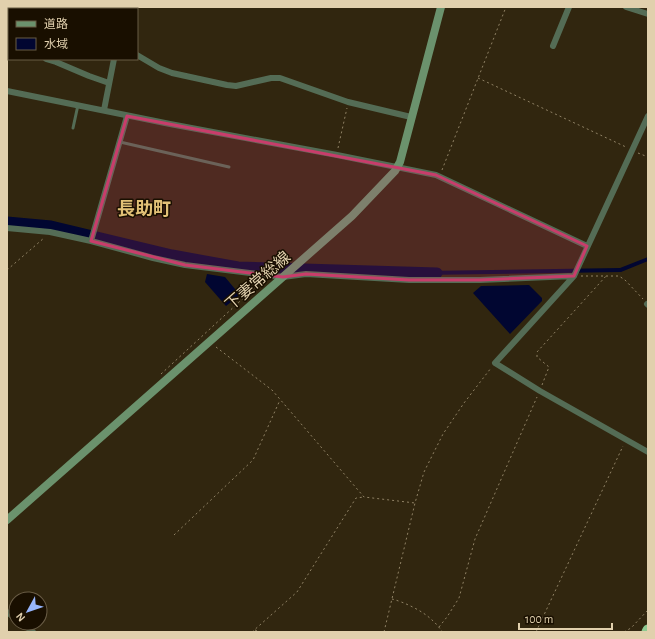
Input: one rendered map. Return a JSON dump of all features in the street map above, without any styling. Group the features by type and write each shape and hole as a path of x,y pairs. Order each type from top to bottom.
{"main road":[{"name":"下妻常総線","path":"7,520 352,216 374,195 398,167 441,7"}],"street":[{"path":"43,7 68,7"},
{"path":"553,46 569,7"},
{"path":"626,7 648,14"},
{"path":"138,56 159,68 172,73 236,86 271,78 280,78 348,102 411,117"},
{"path":"49,60 109,83"},
{"path":"104,110 114,60"},
{"path":"7,91 127,116 398,167 439,177 587,246"},
{"path":"91,241 127,116"},
{"path":"648,116 574,275 495,363 540,391 648,452"},
{"path":"7,228 50,232 185,265 269,275 306,274 409,280 480,280 574,275"}],"lane":[{"path":"72,128 78,105"},
{"path":"119,142 229,167"}],"path":[{"path":"439,177 506,7"},
{"path":"478,78 648,158"},
{"path":"337,155 348,102"},
{"path":"7,270 50,232"},
{"path":"159,376 269,275"},
{"path":"574,275 619,276 625,280 648,305"},
{"path":"439,627 459,598 475,539 540,391 549,366 537,357 537,352 607,275"},
{"path":"209,342 272,390 364,497"},
{"path":"384,632 415,503 424,472 443,434 464,403 495,363"},
{"path":"174,535 253,460 280,399"},
{"path":"536,632 625,440"},
{"path":"252,632 297,592 356,498 364,497 415,503"},
{"path":"392,599 424,614 443,632"},
{"path":"624,632 631,628 648,610"},
{"path":"255,630 260,632"}],"highlighted area":[{"path":"127,116 436,175 587,246 574,276 480,280 409,280 306,274 283,277 185,265 91,241"}],"water":[{"path":"648,257 648,261 621,272 422,275 422,271 620,268"},
{"path":"207,274 225,277 240,295 226,306 205,282"},
{"path":"529,285 542,298 542,301 510,334 473,293 481,286"}],"waterway":[{"path":"7,222 51,226 172,255 238,267 437,273"}],"district":[{"name":"長助町","path":"144,210"}]}
